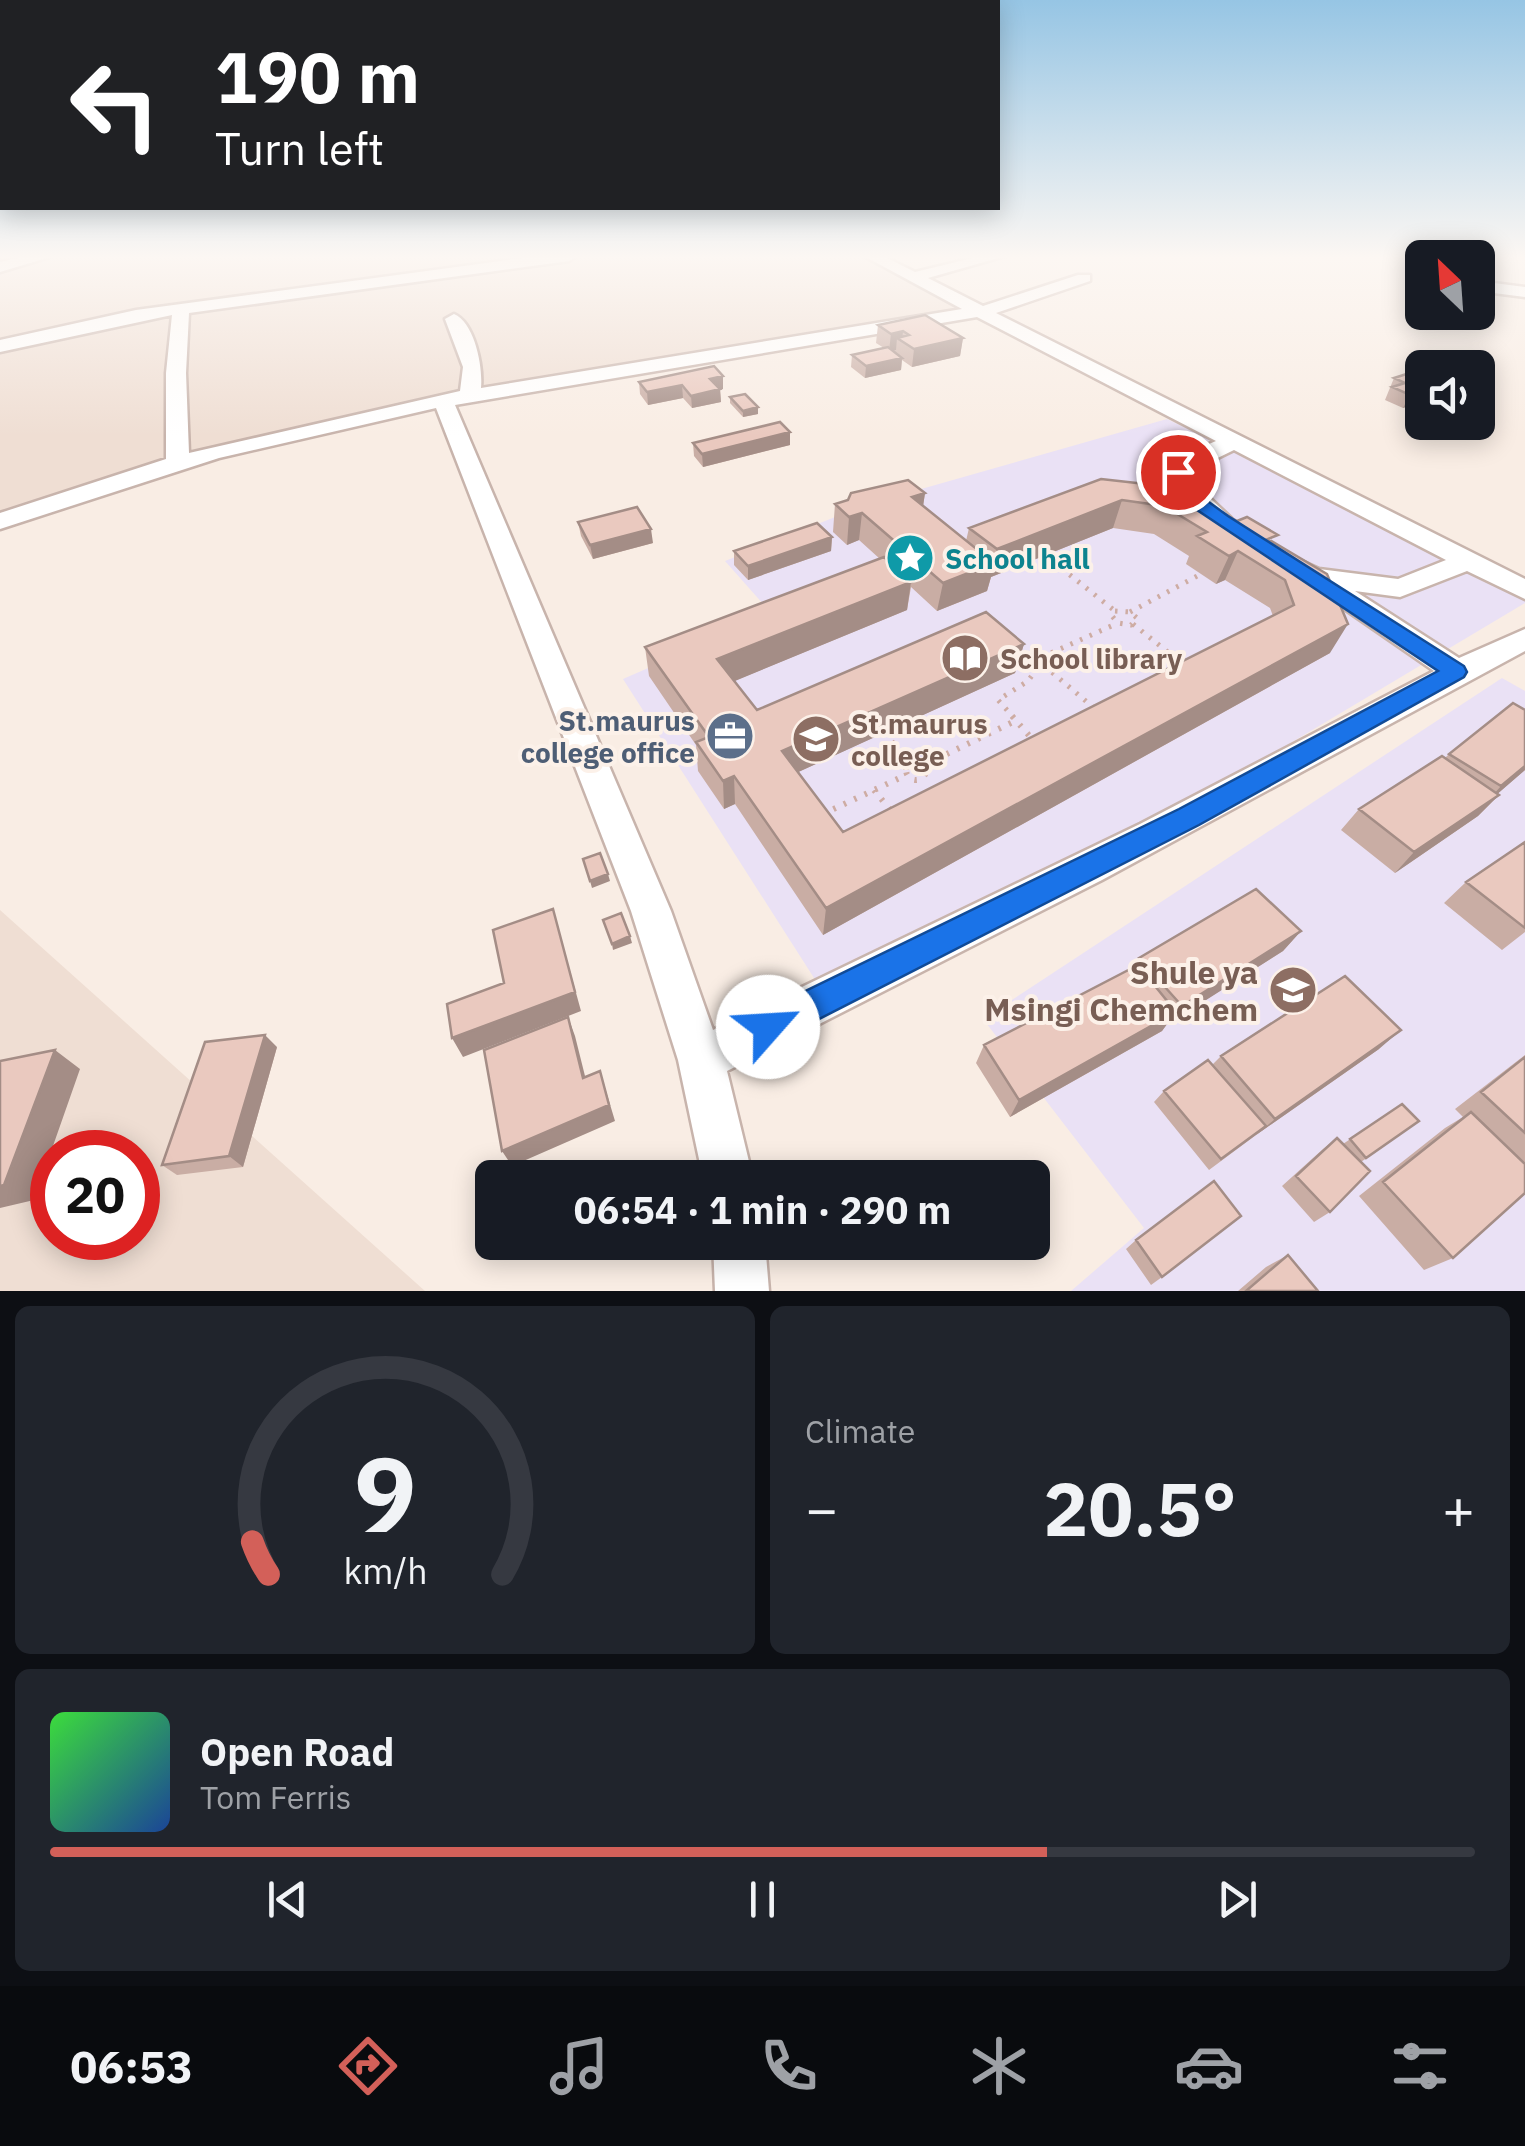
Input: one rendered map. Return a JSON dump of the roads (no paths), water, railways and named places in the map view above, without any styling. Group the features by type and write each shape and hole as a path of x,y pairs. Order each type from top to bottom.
{"street":[{"path":"1,345 78,325 134,316"},
{"path":"178,462 176,373 180,316"},
{"path":"0,521 178,462 457,398 954,316"},
{"path":"988,316 1525,590"},
{"path":"454,319 473,367 457,398 650,912 701,1060 724,1160"},
{"path":"1233,442 1184,462 1178,472 1195,500 1235,529"},
{"path":"1278,556 1456,672"},
{"path":"1312,576 1400,588 1468,561"},
{"path":"701,1060 1204,809 1456,672 1525,639"},
{"path":"740,1260 742,1291"}],"place":[{"name":"School hall","path":"910,558"},
{"name":"School library","path":"965,658"},
{"name":"St.maurus college office","path":"730,736"},
{"name":"St.maurus college","path":"816,739"},
{"name":"Shule ya Msingi Chemchem","path":"1293,990"}]}
